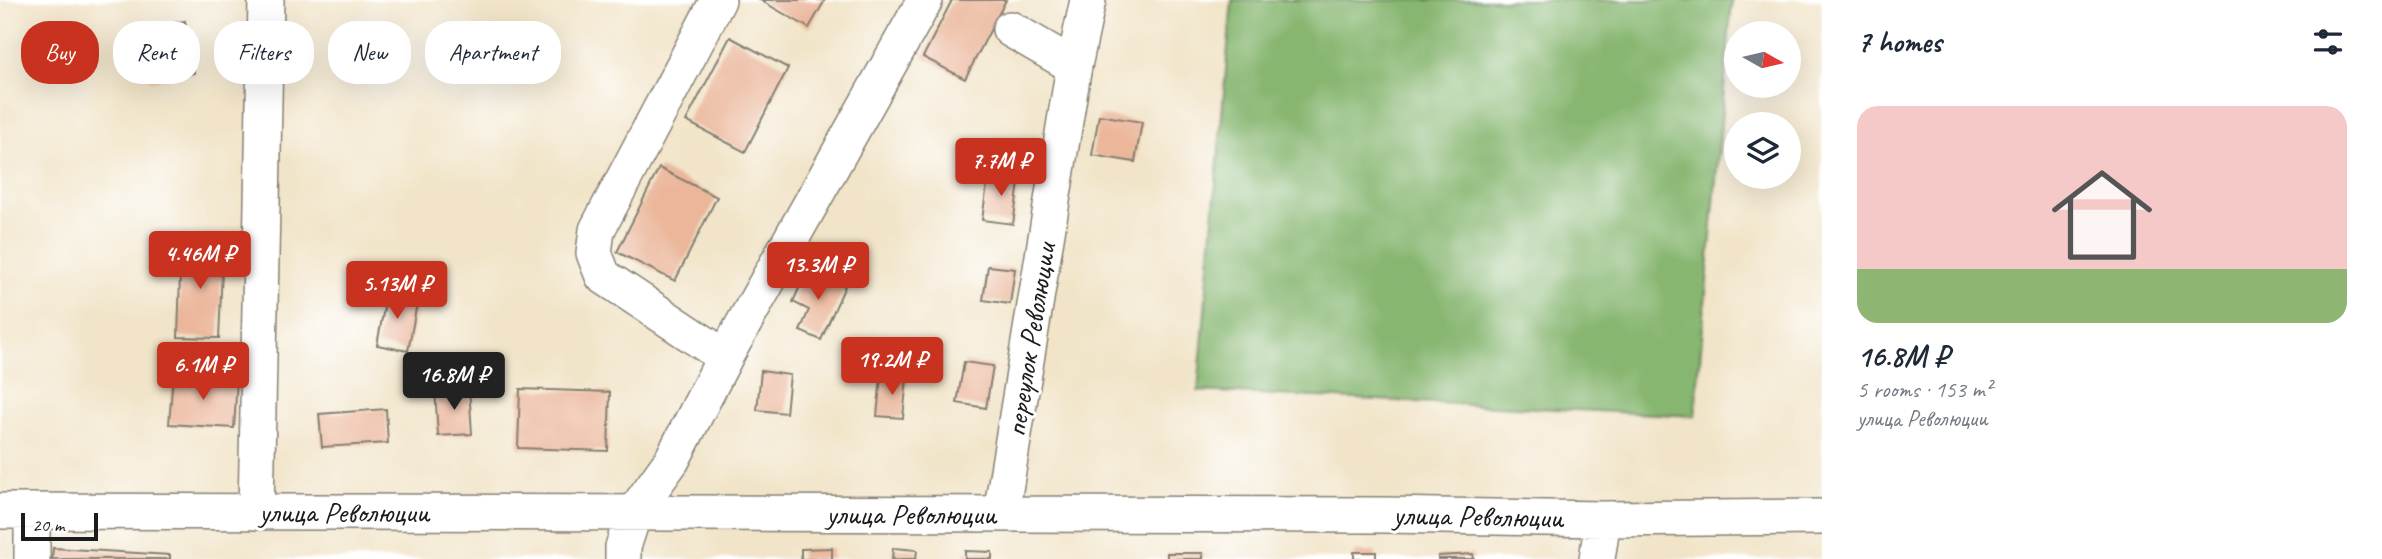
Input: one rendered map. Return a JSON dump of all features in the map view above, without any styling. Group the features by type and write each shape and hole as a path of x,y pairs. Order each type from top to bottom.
{"street":[{"path":"256,512 266,0"},
{"path":"718,0 597,230 594,253 603,276 725,357"},
{"path":"623,559 623,547 634,513 672,460 725,357 925,0"},
{"name":"переулок Революции","path":"1001,514 1074,66 1088,0"},
{"path":"1010,29 1074,66"},
{"path":"16,511 32,559"},
{"name":"улица Революции","path":"16,511 1385,515 1603,519 1822,517"},
{"path":"1597,559 1603,519"}],"green space":[{"path":"1232,0 1732,0 1730,21 1724,21 1724,90 1695,416 1198,391"}],"building":[{"path":"760,0 825,0 809,28"},
{"path":"952,0 1006,0 965,79 923,57"},
{"path":"730,37 788,68 745,152 686,121"},
{"path":"1099,115 1142,122 1135,162 1092,155"},
{"path":"659,168 717,197 675,281 617,252"},
{"path":"989,171 1020,176 1013,224 982,220"},
{"path":"181,244 223,246 219,338 178,337"},
{"path":"988,266 1015,269 1010,304 983,300"},
{"path":"807,270 845,286 821,340 800,331 809,310 793,302"},
{"path":"387,292 418,298 408,351 377,345"},
{"path":"964,362 993,366 986,408 957,403"},
{"path":"761,371 790,375 786,413 757,410"},
{"path":"173,376 237,380 234,428 169,424"},
{"path":"881,376 907,378 903,418 877,416"},
{"path":"469,387 472,434 438,436 435,389"},
{"path":"520,389 610,392 608,451 518,448"},
{"path":"386,409 388,443 322,447 319,414"},
{"path":"53,548 170,555 170,559 52,559"},
{"path":"832,548 832,559 801,559 801,549"},
{"path":"893,548 917,550 916,559 892,559"},
{"path":"965,551 992,552 992,559 965,559"},
{"path":"1354,552 1376,552 1376,559 1354,559"},
{"path":"1167,553 1203,553 1203,559 1167,559"},
{"path":"1473,554 1474,559 1438,559 1438,556"}]}
